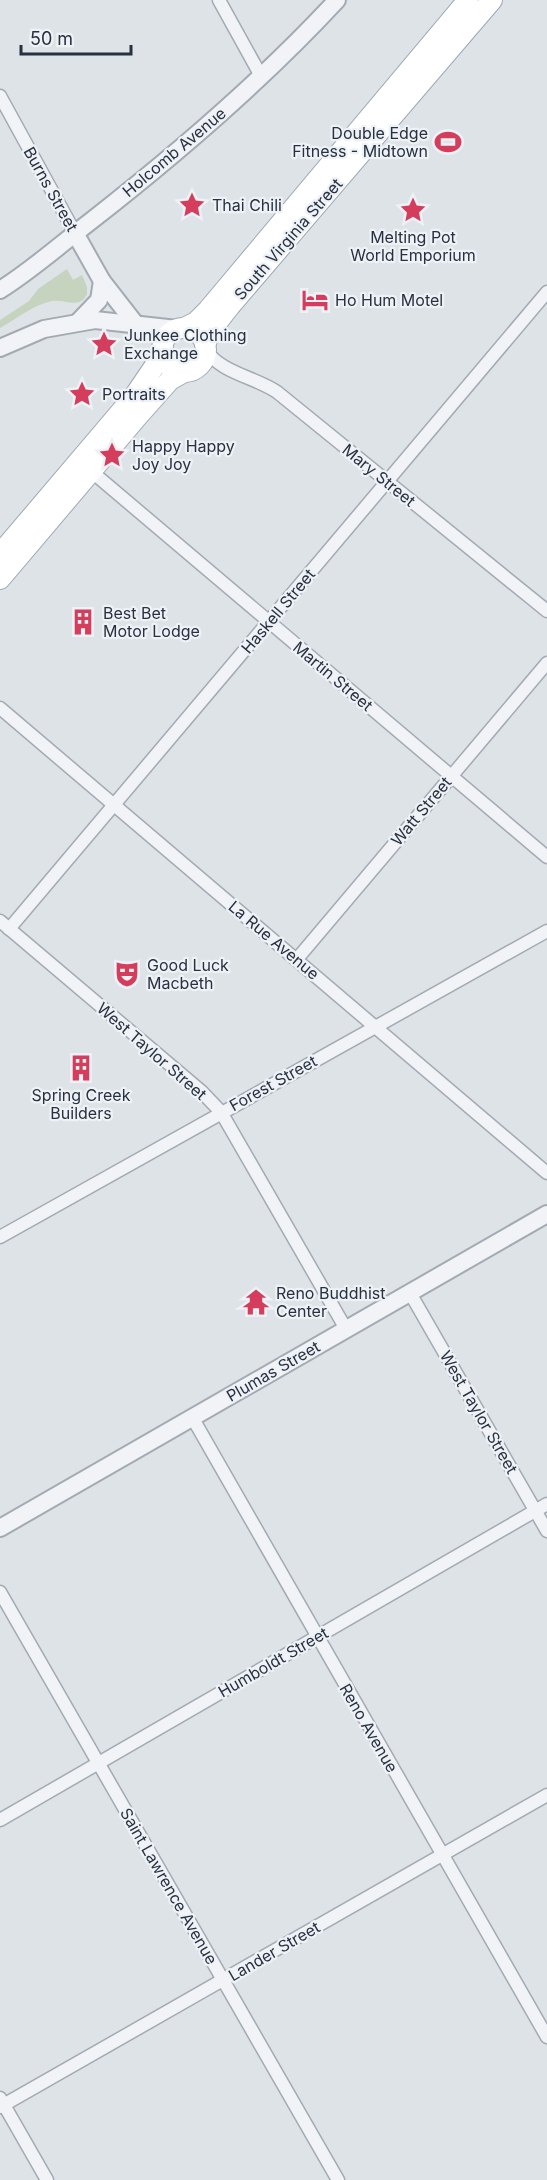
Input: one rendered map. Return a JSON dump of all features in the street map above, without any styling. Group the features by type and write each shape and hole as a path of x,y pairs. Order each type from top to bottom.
{"main road":[{"name":"South Virginia Street","path":"180,329 208,310 468,0"},
{"name":"South Virginia Street","path":"206,347 212,329 230,306 492,0"},
{"path":"0,555 135,395 154,368 166,338 180,329 197,332 206,347 201,364 170,380 0,579"},
{"path":"163,349 169,365 174,369 186,371"}],"street":[{"path":"219,0 261,76"},
{"name":"Holcomb Avenue","path":"0,290 171,157 261,76 336,0"},
{"name":"Burns Street","path":"0,96 102,281 137,326"},
{"path":"77,322 87,315 99,300 102,281"},
{"name":"Haskell Street","path":"4,925 115,805 547,292"},
{"path":"0,348 27,334 77,322 105,320 137,326 180,329"},
{"name":"Mary Street","path":"206,347 217,363 263,382 278,392 547,611"},
{"name":"Martin Street","path":"91,471 547,857"},
{"name":"Watt Street","path":"297,960 547,663"},
{"name":"La Rue Avenue","path":"0,708 547,1173"},
{"name":"West Taylor Street","path":"4,925 201,1091 221,1112 346,1329"},
{"name":"Forest Street","path":"0,1237 547,931"},
{"name":"Plumas Street","path":"0,1528 547,1214"},
{"name":"West Taylor Street","path":"410,1293 547,1530"},
{"name":"Reno Avenue","path":"192,1417 547,2037"},
{"name":"Humboldt Street","path":"0,1820 547,1504"},
{"name":"Saint Lawrence Avenue","path":"0,1592 338,2180"},
{"name":"Lander Street","path":"1,2103 223,1980 547,1795"},
{"path":"1,2103 47,2180"}],"green space":[{"path":"67,269 73,280 82,275 87,287 84,299 76,303 52,301 46,303 32,308 0,328 0,320 29,301 38,289"}],"place":[{"name":"Double Edge Fitness - Midtown","path":"448,142"},
{"name":"Thai Chili","path":"192,205"},
{"name":"Melting Pot World Emporium","path":"413,210"},
{"name":"Ho Hum Motel","path":"315,300"},
{"name":"Junkee Clothing Exchange","path":"104,344"},
{"name":"Portraits","path":"82,394"},
{"name":"Happy Happy Joy Joy","path":"112,455"},
{"name":"Best Bet Motor Lodge","path":"83,622"},
{"name":"Good Luck Macbeth","path":"127,974"},
{"name":"Spring Creek Builders","path":"81,1068"},
{"name":"Reno Buddhist Center","path":"256,1302"}]}
